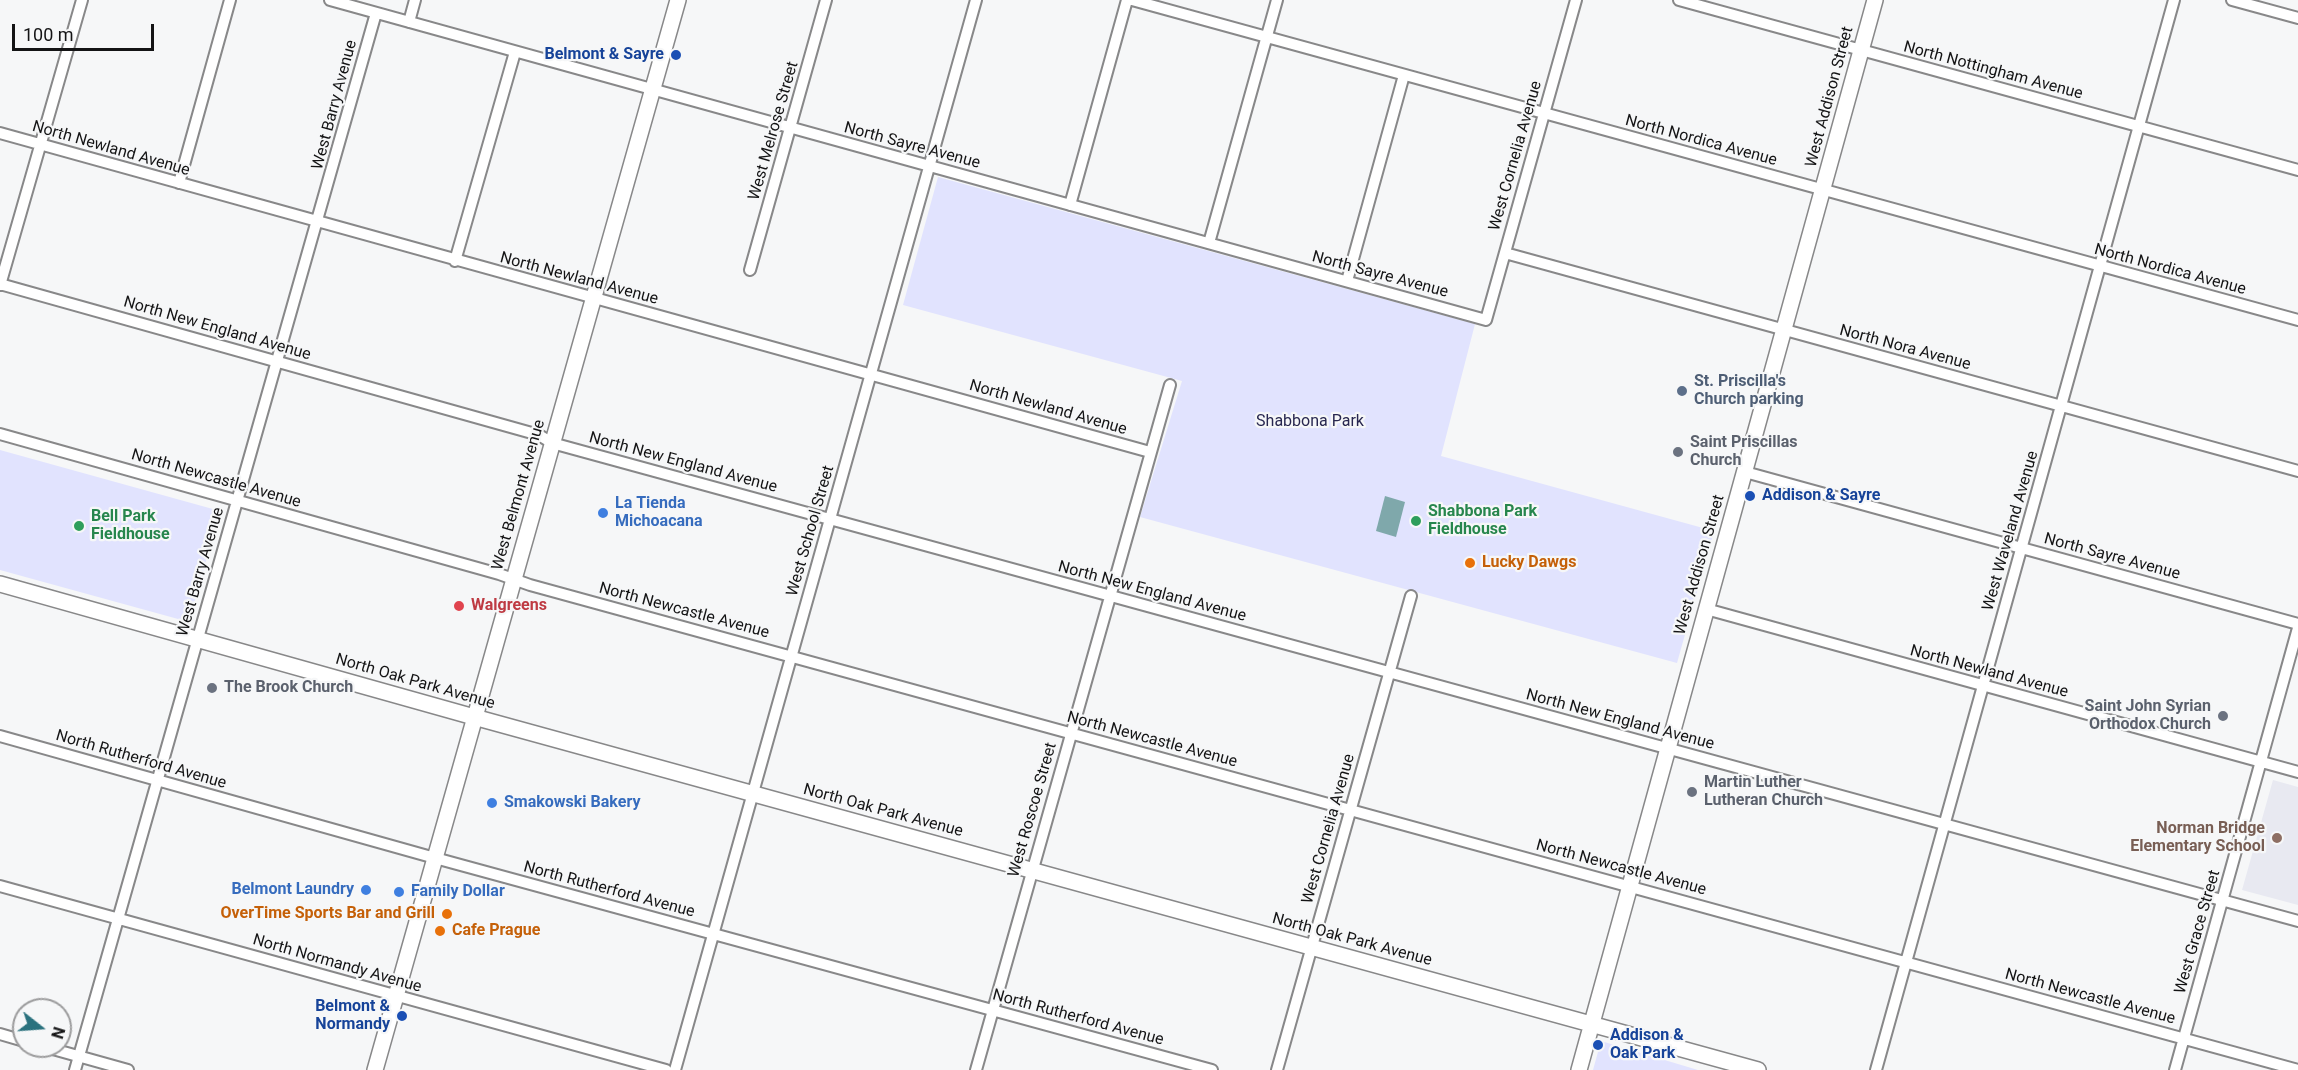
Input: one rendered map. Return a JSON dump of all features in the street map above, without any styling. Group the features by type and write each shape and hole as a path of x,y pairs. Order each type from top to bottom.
{"street":[{"path":"0,284 81,0"},
{"path":"179,183 230,0"},
{"name":"North Sayre Avenue","path":"330,0 1486,320"},
{"path":"409,22 415,0"},
{"name":"West Belmont Avenue","path":"375,1070 678,0"},
{"name":"West Melrose Street","path":"750,270 826,0"},
{"name":"West School Street","path":"675,1070 976,0"},
{"path":"1070,205 1129,0"},
{"name":"North Nordica Avenue","path":"1129,0 2298,320"},
{"path":"1209,243 1277,0"},
{"name":"West Cornelia Avenue","path":"1486,320 1575,0"},
{"name":"North Nottingham Avenue","path":"1679,0 2298,170"},
{"name":"West Addison Street","path":"1579,1070 1875,0"},
{"name":"West Waveland Avenue","path":"1876,1070 2174,0"},
{"path":"2232,0 2298,18"},
{"name":"West Barry Avenue","path":"75,1070 376,13"},
{"path":"455,261 515,52"},
{"path":"1347,281 1404,75"},
{"name":"North Newland Avenue","path":"0,133 1150,452"},
{"name":"North Nora Avenue","path":"1505,254 2298,471"},
{"name":"North New England Avenue","path":"0,284 539,435 552,443 2298,921"},
{"name":"West Roscoe Street","path":"976,1070 1170,385"},
{"name":"North Newcastle Avenue","path":"0,434 791,656 2298,1070"},
{"name":"North Sayre Avenue","path":"1745,472 2298,624"},
{"name":"North Oak Park Avenue","path":"0,584 752,794 1758,1070"},
{"name":"West Cornelia Avenue","path":"1277,1070 1411,596"},
{"name":"North Newland Avenue","path":"1706,609 2298,772"},
{"name":"West Grace Street","path":"2175,1070 2298,628"},
{"name":"North Rutherford Avenue","path":"0,736 435,858 1212,1070"},
{"name":"North Normandy Avenue","path":"0,886 666,1070"},
{"path":"72,1054 128,1070"}],"shaded area":[{"path":"1385,496 1405,502 1396,537 1376,531"},
{"name":"Norman Bridge Elementary School","path":"2273,780 2298,787 2298,905 2242,890"}],"green space":[{"name":"Shabbona Park","path":"938,177 1475,324 1441,456 1714,531 1677,663 1140,517 1182,381 903,305"},
{"path":"0,450 220,511 189,622 0,570"},
{"path":"1601,1041 1698,1070 1593,1070"}],"place":[{"name":"Belmont & Sayre","path":"676,55"},
{"name":"St. Priscilla's Church parking","path":"1682,391"},
{"name":"Saint Priscillas Church","path":"1678,452"},
{"name":"Addison & Sayre","path":"1750,496"},
{"name":"La Tienda Michoacana","path":"603,513"},
{"name":"Shabbona Park Fieldhouse","path":"1416,521"},
{"name":"Bell Park Fieldhouse","path":"79,526"},
{"name":"Lucky Dawgs","path":"1470,563"},
{"name":"Walgreens","path":"459,606"},
{"name":"The Brook Church","path":"212,688"},
{"name":"Saint John Syrian Orthodox Church","path":"2223,716"},
{"name":"Martin Luther Lutheran Church","path":"1692,792"},
{"name":"Smakowski Bakery","path":"492,803"},
{"name":"Norman Bridge Elementary School","path":"2277,838"},
{"name":"Belmont Laundry","path":"366,890"},
{"name":"Family Dollar","path":"399,892"},
{"name":"OverTime Sports Bar and Grill","path":"447,914"},
{"name":"Cafe Prague","path":"440,931"},
{"name":"Belmont & Normandy","path":"402,1016"},
{"name":"Addison & Oak Park","path":"1598,1045"}]}
